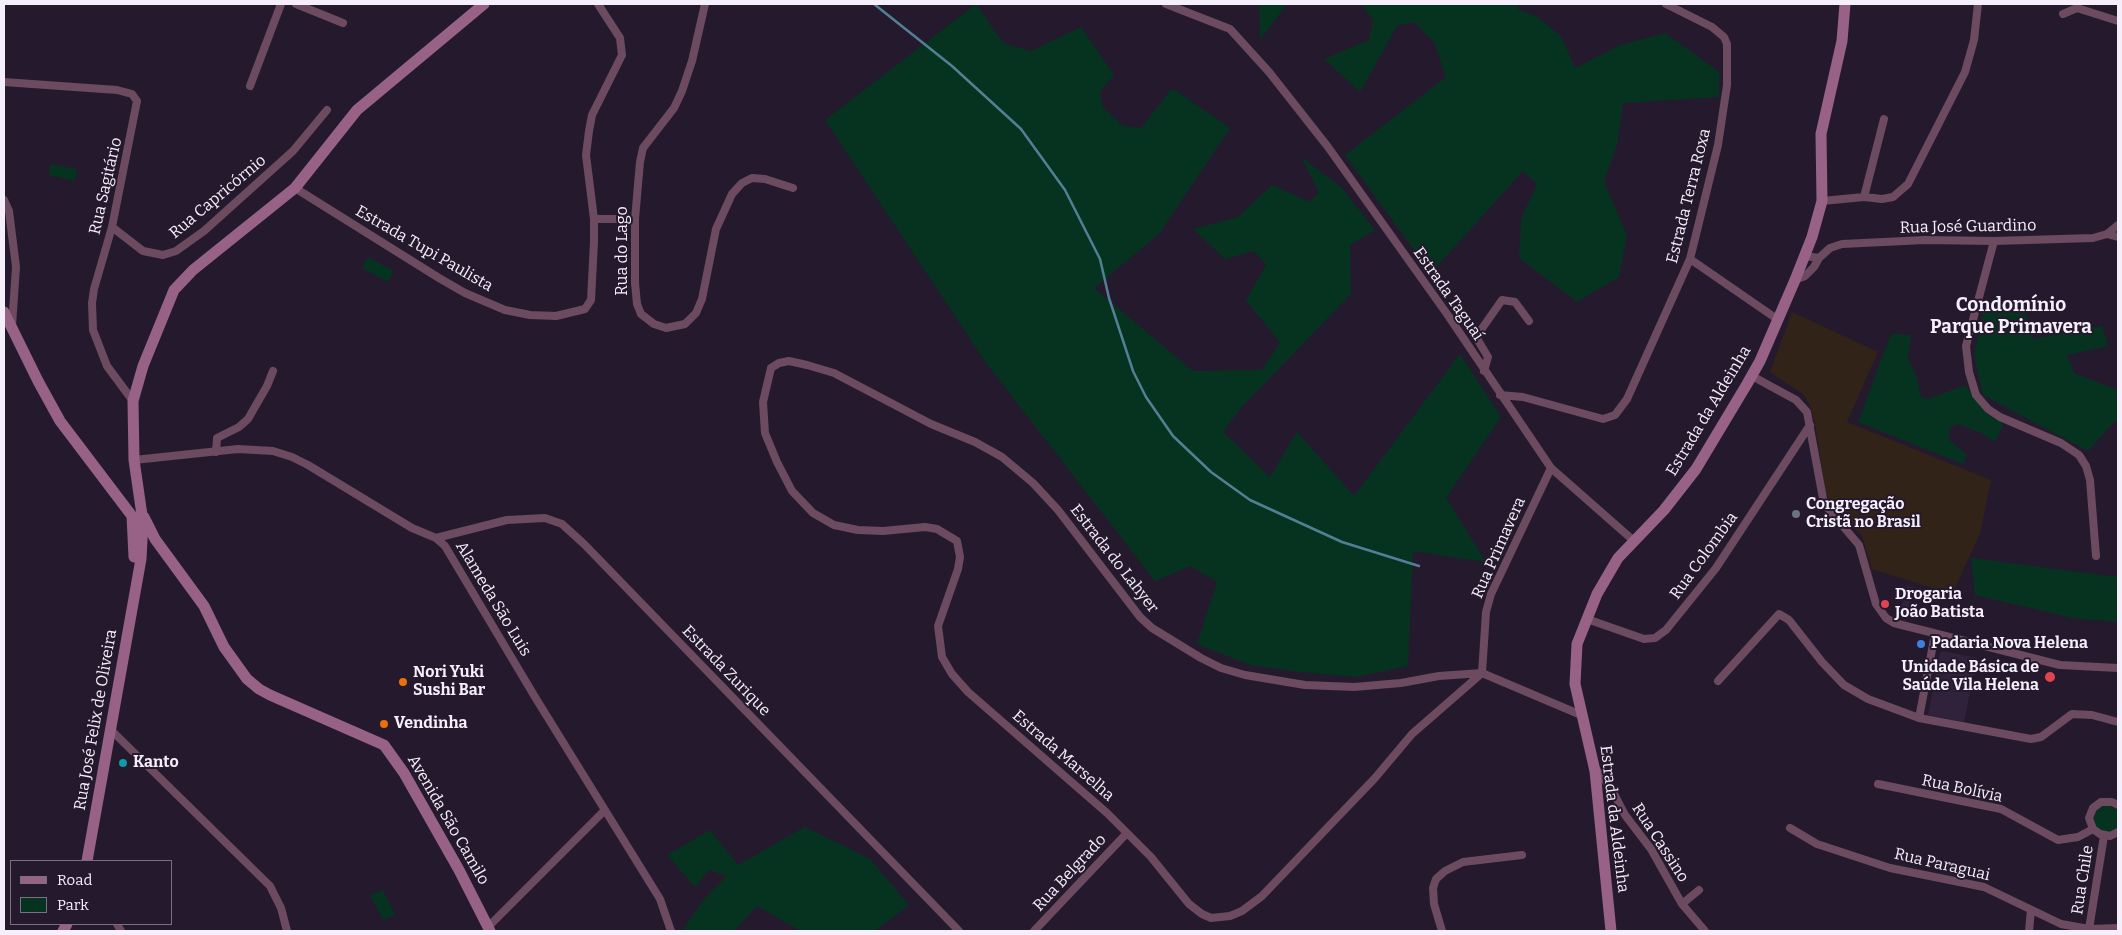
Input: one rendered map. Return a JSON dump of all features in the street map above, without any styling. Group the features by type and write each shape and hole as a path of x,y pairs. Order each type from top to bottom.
{"main road":[{"name":"Rua José Felix de Oliveira","path":"86,860 112,731 136,583 139,530 134,460 133,400 143,366 174,290 188,275 295,188 357,110 484,4"},
{"name":"Estrada da Aldeinha","path":"1611,931 1594,767 1575,684 1577,644 1596,594 1618,558 1664,510 1696,470 1752,376 1795,280 1805,256 1822,201 1821,134 1842,41 1845,4"},
{"name":"Avenida São Camilo","path":"4,312 60,421 137,515 191,586 204,606 224,647 247,679 270,695 384,745 404,773 489,928"},
{"name":"Avenida São Camilo","path":"139,530 155,539"}],"street":[{"path":"250,86 281,4"},
{"path":"296,4 343,23"},
{"name":"Estrada Tupi Paulista","path":"295,188 466,293 505,310 530,315 556,316 587,307 591,300 594,219 586,155 589,131 592,115 622,55 620,38 598,4"},
{"name":"Rua do Lago","path":"705,4 692,62 682,91 674,108 644,148 640,162 635,219 635,293 641,314 654,324 666,328 678,327 690,320 702,299 716,229 732,194 742,183 752,178 765,179 793,188"},
{"name":"Estrada Taguaí","path":"1166,4 1230,29 1250,51 1328,146 1447,314 1500,395 1552,468 1634,541"},
{"name":"Estrada Terra Roxa","path":"1500,395 1523,397 1603,419 1615,415 1628,399 1690,259 1718,145 1727,85 1727,44 1719,32 1712,27 1666,4"},
{"path":"1822,201 1893,197 1913,178 1965,72 1974,40 1978,4"},
{"path":"2063,14 2076,8 2118,22"},
{"name":"Rua Sagitário","path":"4,82 117,90 135,97 137,107 112,227 94,289 93,330 107,366 133,400"},
{"name":"Rua Capricórnio","path":"112,227 143,251 163,255 176,252 293,152 326,110"},
{"path":"1864,198 1884,119"},
{"path":"4,200 8,211 13,247 16,289 12,328"},
{"path":"594,219 635,219"},
{"path":"2107,234 2118,224"},
{"path":"2107,234 2118,237"},
{"name":"Rua José Guardino","path":"1795,280 1804,276 1814,267 1818,258 1830,248 1842,244 1925,240 1994,241 2094,238 2107,234"},
{"path":"1994,241 1966,346 1968,372 1976,396 1988,409 2000,417 2061,443 2079,455 2086,466 2090,480 2096,556"},
{"path":"4,250 13,247"},
{"path":"1805,256 1818,258"},
{"path":"1690,259 1777,319"},
{"path":"1484,371 1488,357 1476,337 1502,300 1515,302 1529,321"},
{"name":"Estrada do Lahyer","path":"771,368 779,363 788,361 834,373 931,424 975,442 1002,457 1033,483 1058,510 1140,617 1152,628 1221,668 1245,675 1305,685 1354,687 1401,683 1439,676 1482,673 1581,715"},
{"name":"Estrada Marselha","path":"771,368 762,402 765,433 792,491 813,513 834,525 883,532 925,527 937,529 957,541 960,557 958,569 938,626 942,657 952,674 968,692 1084,791 1151,857 1184,899 1202,914 1211,918 1222,918 1242,911 1269,889 1375,778 1412,734 1482,673"},
{"path":"216,452 218,438 239,427 248,419 267,386 273,370"},
{"path":"1752,376 1796,400 1807,412 1824,504 1859,545 1876,604 1886,618 1894,623 2060,665 2118,668"},
{"name":"Rua Colombia","path":"1587,619 1644,638 1655,638 1666,630 1716,568 1810,425"},
{"name":"Alameda São Luis","path":"134,460 261,449 292,456 350,489 412,528 436,538 450,550 520,672 660,899 671,931"},
{"name":"Rua Primavera","path":"1482,673 1485,620 1491,594 1552,468"},
{"name":"Estrada Zurique","path":"436,538 507,520 545,518 562,524 584,544 959,931"},
{"path":"1718,681 1779,614 1789,620 1822,662 1844,685 1868,699 1919,718 2031,739 2041,737 2072,714 2118,722"},
{"path":"1919,718 1935,634"},
{"path":"112,731 270,886 281,908 287,931"},
{"name":"Rua Cassino","path":"1594,767 1651,849 1682,904 1705,931"},
{"name":"Rua Bolívia","path":"1878,784 2001,809 2058,840 2078,838 2093,829"},
{"path":"2118,805 2106,801 2096,805 2090,818 2093,829 2104,836 2118,832"},
{"path":"489,928 605,810"},
{"name":"Rua Paraguai","path":"1790,828 1817,844 1890,868 1984,887 2061,924 2089,929 2118,928"},
{"name":"Rua Belgrado","path":"1034,931 1058,908 1126,834"},
{"name":"Rua Chile","path":"2089,929 2104,836"},
{"path":"1442,931 1434,904 1432,888 1436,879 1445,871 1463,862 1522,855"},
{"path":"1682,904 1699,890"},
{"path":"2028,931 2031,910"}],"shaded area":[{"path":"1792,312 1878,352 1847,422 1991,480 1980,534 1952,594 1872,569 1862,536 1834,509 1825,491 1815,423 1810,405 1803,394 1770,372"},
{"path":"1907,586 1919,589 1916,597 1911,596 1909,605 1913,607 1912,615 1900,612"},
{"path":"1943,651 1977,658 1964,722 1928,715 1940,653"}],"green space":[{"path":"976,4 1003,43 1031,51 1081,27 1114,75 1100,92 1102,106 1122,125 1141,128 1172,88 1230,128 1159,234 1094,288 1193,371 1262,370 1280,343 1246,300 1266,265 1254,251 1225,259 1193,229 1238,217 1272,185 1310,202 1319,192 1301,157 1342,188 1375,230 1350,245 1351,294 1239,410 1223,432 1270,477 1297,432 1354,496 1460,354 1501,417 1446,498 1486,562 1413,551 1408,666 1357,677 1300,672 1250,665 1197,644 1217,582 1190,566 1155,581 986,363 825,120"},
{"path":"1259,4 1287,4 1260,40"},
{"path":"1361,4 1519,4 1518,9 1536,16 1561,36 1575,68 1620,45 1665,33 1719,72 1719,97 1623,103 1617,145 1604,182 1627,235 1619,277 1577,302 1519,258 1521,219 1537,184 1523,171 1431,273 1345,155 1446,77 1434,42 1414,22 1397,26 1360,92 1324,59 1369,40 1373,20"},
{"path":"50,164 77,169 75,181 49,175"},
{"path":"368,257 394,271 388,282 362,268"},
{"path":"1985,302 2025,311 2033,339 2102,326 2108,346 2067,355 2074,373 2118,390 2118,422 2115,421 2088,451 1983,395 1974,355"},
{"path":"1891,334 1911,335 1908,358 1916,375 1921,397 1929,399 1965,385 1987,414 2004,424 1995,442 1981,433 1959,424 1951,426 1948,439 1967,455 1963,464 1858,422"},
{"path":"1971,558 2118,577 2118,622 2073,618 1975,595"},
{"path":"2107,806 2116,810 2120,819 2116,828 2107,832 2098,828 2094,819 2098,810"},
{"path":"805,827 870,859 909,905 875,931 801,931 757,906 734,931 682,931 705,898 727,876 709,870 695,887 667,855 710,830 738,865"},
{"path":"383,890 395,915 383,920 370,895"}],"waterway":[{"path":"874,4 952,66 1021,129 1065,190 1100,259 1109,298 1133,371 1146,397 1173,436 1211,472 1250,500 1342,542 1419,566"}],"place":[{"name":"Congregação Cristã no Brasil","path":"1796,514"},
{"name":"Drogaria João Batista","path":"1885,604"},
{"name":"Padaria Nova Helena","path":"1921,644"},
{"name":"Unidade Básica de Saúde Vila Helena","path":"2050,677"},
{"name":"Nori Yuki Sushi Bar","path":"403,682"},
{"name":"Vendinha","path":"384,724"},
{"name":"Kanto","path":"123,763"}],"district":[{"name":"Condomínio Parque Primavera","path":"2011,317"}]}
